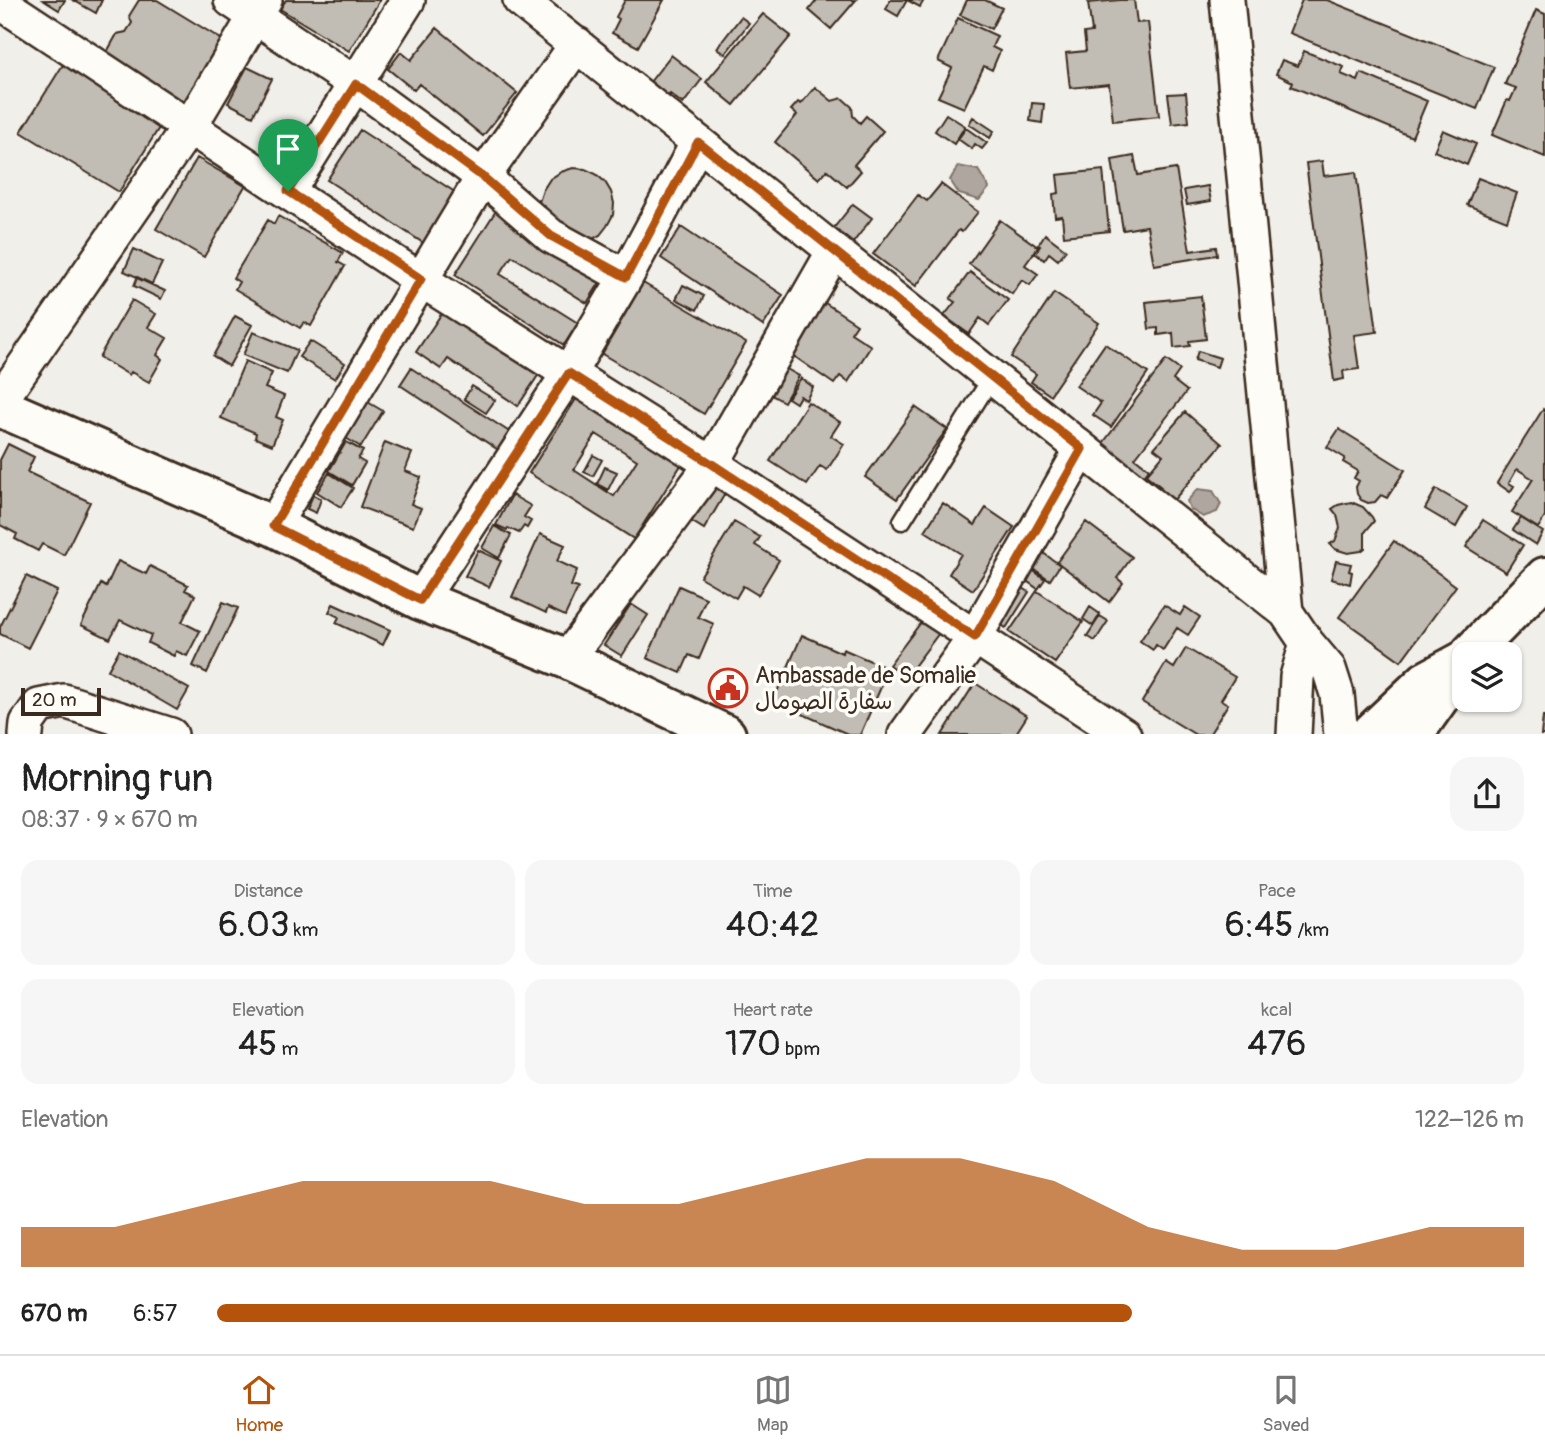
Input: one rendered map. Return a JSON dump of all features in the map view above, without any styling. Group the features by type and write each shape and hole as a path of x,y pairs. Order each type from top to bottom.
{"street":[{"path":"288,191 408,0"},
{"path":"1227,0 1286,612"},
{"path":"0,2 421,279 712,464 1124,734"},
{"path":"532,3 577,44 698,142 1286,612 1329,669 1337,694 1341,734"},
{"path":"0,401 190,126 251,6 483,177 551,236 626,277"},
{"path":"273,526 483,177 577,44"},
{"path":"420,600 569,373 626,277 698,142"},
{"path":"567,659 712,464 834,251"},
{"path":"0,407 273,526 420,600 567,659 726,734"},
{"path":"905,734 975,637 1082,449"},
{"path":"1482,642 1545,576"},
{"path":"1294,734 1297,677 1307,643"},
{"path":"1369,734 1426,681 1452,667"},
{"path":"1412,734 1452,678"},
{"path":"26,734 27,723 39,705 64,701 171,734"}],"lane":[{"path":"902,521 992,377"}],"shaded area":[{"path":"958,166 978,170 989,188 979,200 959,194 950,180"},
{"path":"1198,489 1213,491 1221,504 1217,512 1203,517 1190,509 1187,501"}],"building":[{"path":"43,0 65,0 59,10"},
{"path":"73,0 102,0 96,13"},
{"path":"139,0 157,0 226,42 192,109 108,65 107,52 117,34 126,32 132,23 129,16"},
{"path":"286,0 380,0 349,51 280,9"},
{"path":"625,0 664,0 638,47 612,33 619,19 616,17"},
{"path":"817,0 856,0 831,29 809,10"},
{"path":"890,0 907,0 898,16 886,9"},
{"path":"907,0 919,0 923,2 920,7"},
{"path":"967,0 985,0 1002,8 991,29 960,15"},
{"path":"1134,0 1137,23 1148,22 1159,116 1113,121 1109,84 1070,88 1066,53 1086,51 1084,33 1092,32 1088,3"},
{"path":"1302,0 1327,0 1494,67 1477,109 1289,33"},
{"path":"1536,10 1545,14 1545,157 1492,135 1507,100 1510,101 1516,88 1505,84"},
{"path":"763,14 791,36 734,105 706,82"},
{"path":"741,17 749,23 725,54 717,48"},
{"path":"958,18 997,36 992,47 1000,51 992,70 984,66 964,108 938,97 952,68 938,61"},
{"path":"437,28 517,93 483,136 419,84 414,90 388,69 401,52 411,60"},
{"path":"1304,51 1344,67 1341,74 1358,81 1361,73 1427,101 1412,137 1291,86 1293,82 1276,74 1282,60 1298,66"},
{"path":"671,55 702,79 683,104 670,94 668,97 650,82"},
{"path":"64,63 162,123 119,192 21,132"},
{"path":"247,67 272,79 253,116 228,103"},
{"path":"815,87 832,101 842,98 852,107 853,116 860,123 866,116 883,131 854,165 861,171 847,187 827,170 819,179 775,142 797,115 791,110 798,102 801,104"},
{"path":"1186,93 1189,122 1172,124 1168,94"},
{"path":"1032,103 1044,104 1042,123 1030,121"},
{"path":"946,114 965,126 954,144 935,131"},
{"path":"973,117 994,131 990,138 969,124"},
{"path":"966,128 987,143 982,149 975,144 972,149 958,139"},
{"path":"360,130 464,198 431,248 327,180"},
{"path":"1443,130 1476,144 1467,165 1434,151"},
{"path":"1134,156 1138,175 1176,169 1190,251 1216,247 1217,255 1154,265 1147,226 1123,230 1112,160"},
{"path":"197,158 245,186 204,257 156,229"},
{"path":"1322,161 1324,176 1356,172 1377,332 1354,335 1359,369 1343,371 1344,379 1334,381 1306,163"},
{"path":"573,168 596,174 605,182 614,203 613,215 607,226 600,235 589,241 541,215 539,202 550,179"},
{"path":"1103,170 1109,231 1064,236 1062,216 1055,217 1053,194 1059,193 1057,175"},
{"path":"1478,178 1517,193 1507,221 1467,205"},
{"path":"941,184 978,212 962,232 959,230 916,286 873,254 918,195 927,201"},
{"path":"1208,186 1211,201 1187,205 1184,190"},
{"path":"853,204 872,218 852,244 833,229"},
{"path":"497,209 604,276 587,303 512,256 500,274 578,323 564,345 455,275"},
{"path":"278,216 343,253 338,262 345,266 311,326 304,322 300,328 235,289 239,282 233,278 268,220 274,224"},
{"path":"1000,220 1038,247 1025,265 1038,274 1030,285 1022,280 1012,294 969,264"},
{"path":"681,227 783,295 763,326 661,258"},
{"path":"1045,234 1066,250 1058,260 1049,253 1044,260 1035,253"},
{"path":"134,249 162,263 152,284 124,271"},
{"path":"970,272 1008,300 989,325 980,318 969,334 944,316 955,302 950,299"},
{"path":"137,278 165,291 161,299 134,286"},
{"path":"643,283 746,343 704,414 602,354"},
{"path":"683,285 704,296 697,310 676,299"},
{"path":"1054,293 1099,323 1050,395 1031,382 1036,374 1011,357"},
{"path":"1201,296 1206,339 1189,341 1190,346 1174,348 1173,333 1158,335 1158,328 1149,329 1146,302"},
{"path":"132,300 156,314 148,327 167,338 157,355 162,359 149,382 131,372 129,375 99,357"},
{"path":"822,301 857,324 851,333 871,346 848,382 840,376 834,384 788,352"},
{"path":"444,310 539,374 518,406 448,359 441,369 416,352"},
{"path":"235,316 252,325 229,366 213,356"},
{"path":"253,332 297,350 287,373 243,355"},
{"path":"310,341 345,363 335,379 299,357"},
{"path":"1105,344 1148,373 1111,427 1093,415 1101,403 1076,386"},
{"path":"1198,351 1220,358 1217,367 1195,360"},
{"path":"1166,360 1180,370 1173,380 1187,391 1135,458 1149,469 1138,483 1097,451"},
{"path":"245,361 272,373 265,388 284,396 276,417 283,420 272,445 255,438 256,433 221,418"},
{"path":"783,367 799,376 784,402 768,393"},
{"path":"411,368 511,433 500,451 400,385"},
{"path":"801,378 813,387 806,400 800,396 796,403 788,398"},
{"path":"472,386 495,400 486,413 464,399"},
{"path":"578,396 683,462 634,539 529,473","holes":["596,434 637,460 614,496 574,470"]},
{"path":"366,401 383,411 361,447 344,437"},
{"path":"808,402 840,422 831,436 844,444 827,470 820,466 807,485 770,461"},
{"path":"915,407 947,429 897,499 865,477"},
{"path":"1543,409 1545,517 1538,528 1512,512 1533,479 1517,469 1509,483 1514,486 1510,492 1497,483"},
{"path":"1185,412 1222,444 1172,502 1158,490 1161,487 1146,475 1163,455 1154,448"},
{"path":"1339,429 1405,470 1387,498 1381,495 1375,502 1368,503 1361,500 1356,487 1359,481 1354,478 1358,471 1343,462 1345,458 1327,447"},
{"path":"346,442 363,451 358,459 365,463 352,485 329,471"},
{"path":"385,442 412,453 405,471 421,477 411,504 421,508 413,527 360,507"},
{"path":"8,444 34,457 27,472 90,502 64,555 42,544 38,551 15,539 17,534 0,525 0,460"},
{"path":"593,455 602,460 593,476 584,472"},
{"path":"605,467 617,472 608,490 597,484"},
{"path":"329,473 353,488 341,507 317,492"},
{"path":"710,477 729,487 704,529 686,518"},
{"path":"1436,489 1467,507 1456,527 1425,509"},
{"path":"313,495 321,499 316,513 307,509"},
{"path":"512,495 531,506 524,517 531,521 527,528 524,526 519,533 496,525"},
{"path":"1351,502 1363,507 1374,521 1365,532 1365,548 1348,553 1335,549 1330,544 1335,541 1340,528 1337,515 1332,509"},
{"path":"943,503 975,525 986,508 1014,527 973,590 949,574 961,554 925,531"},
{"path":"1521,518 1543,532 1536,545 1513,530"},
{"path":"1483,520 1523,545 1506,572 1466,547"},
{"path":"734,522 760,537 755,545 779,560 758,595 743,586 736,598 700,577"},
{"path":"1086,522 1132,557 1117,578 1123,583 1109,602 1057,562"},
{"path":"494,526 511,535 499,558 482,548"},
{"path":"540,534 565,545 557,561 577,570 571,586 578,588 565,616 548,608 546,613 512,597"},
{"path":"1394,541 1456,586 1401,661 1339,617"},
{"path":"478,550 501,561 489,587 465,576"},
{"path":"1039,550 1060,565 1050,580 1028,565"},
{"path":"118,561 146,574 150,566 188,585 185,590 195,595 182,622 200,631 187,656 176,651 174,656 148,643 151,635 120,620 110,639 81,625 101,584 106,587"},
{"path":"1336,561 1351,564 1350,584 1331,579"},
{"path":"1028,567 1045,579 1038,589 1021,577"},
{"path":"26,576 57,591 28,648 0,634 0,627"},
{"path":"1017,584 1029,592 1006,628 993,619"},
{"path":"679,586 706,598 698,617 714,624 699,659 689,655 681,673 647,658"},
{"path":"1037,591 1083,622 1055,663 1009,632"},
{"path":"223,602 238,608 207,673 193,666"},
{"path":"333,604 390,630 383,645 336,623 339,617 329,612"},
{"path":"631,604 648,615 622,656 604,645"},
{"path":"1164,605 1180,615 1185,607 1200,617 1188,635 1177,628 1163,650 1156,645 1153,650 1140,641"},
{"path":"1090,607 1100,614 1093,626 1083,619"},
{"path":"1100,616 1108,621 1095,641 1087,636"},
{"path":"922,621 939,633 906,677 889,665"},
{"path":"802,635 842,653 843,649 889,669 860,734 848,734 773,701"},
{"path":"1186,648 1235,677 1221,700 1228,704 1210,734 1194,734 1142,702 1166,663 1174,668"},
{"path":"119,650 189,689 177,710 108,670"},
{"path":"975,683 1027,716 1016,734 943,734"},
{"path":"1543,716 1545,716 1545,734 1541,734"}],"place":[{"name":"Ambassade de Somalie سفارة الصومال","path":"728,688"}],"route":[{"path":"356,84 483,177 551,236 626,277 698,142 1082,449 975,637 569,373 420,600 273,526 421,279 288,191 356,84"}]}
